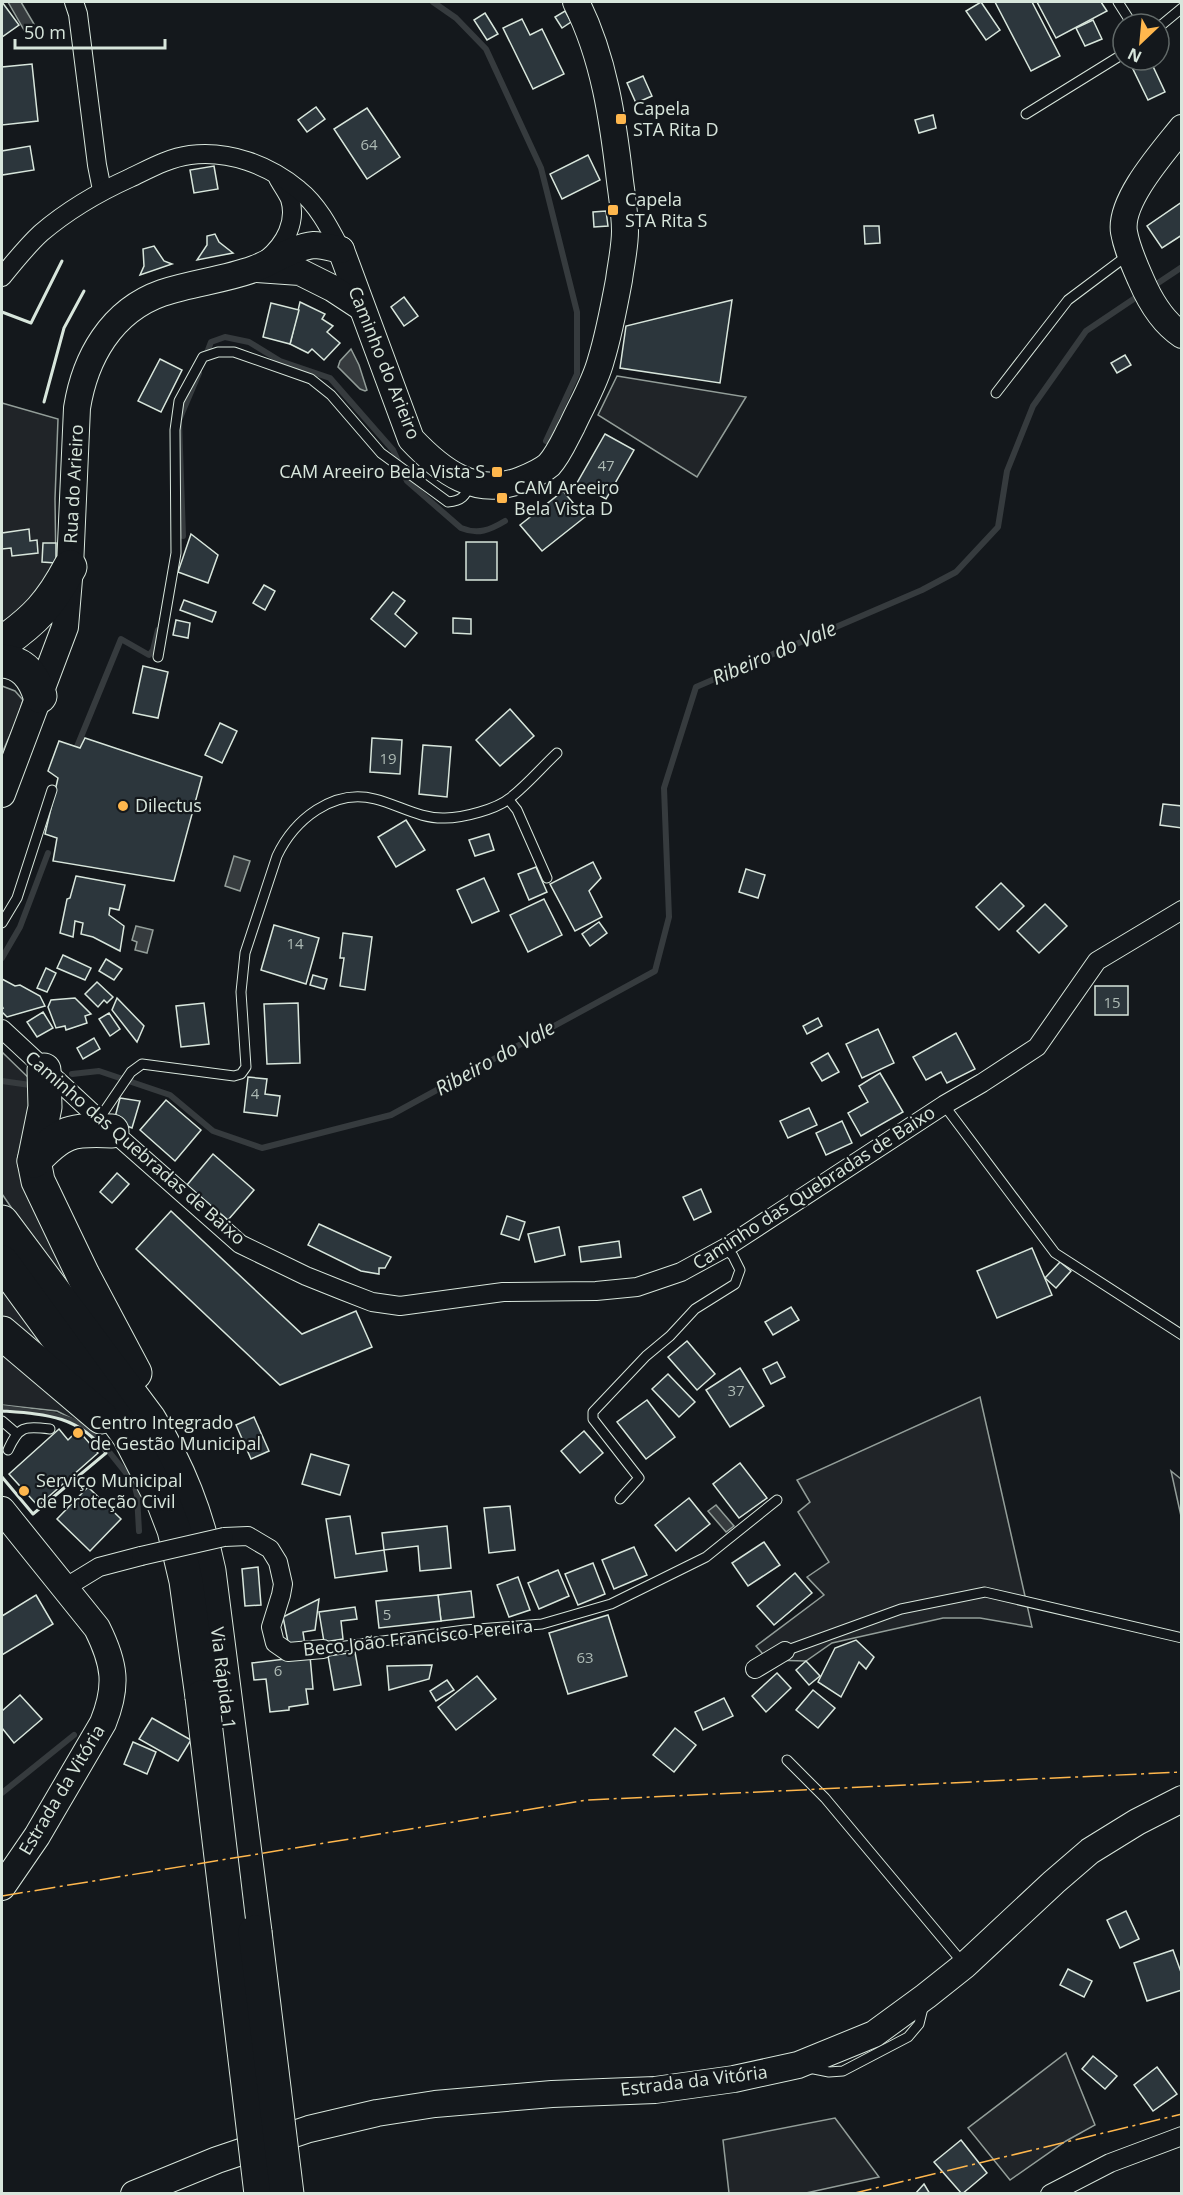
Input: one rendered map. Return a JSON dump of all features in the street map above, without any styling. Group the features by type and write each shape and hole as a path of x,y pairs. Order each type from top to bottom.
{"highway":[{"path":"2,644 26,626 48,604 70,567"},
{"path":"2,661 20,667 34,679 40,696"},
{"path":"44,1070 45,1107 34,1161 38,1181 83,1275 140,1382 155,1455"},
{"path":"34,1161 54,1141 74,1132 105,1125"},
{"name":"Via Rápida 1","path":"2,1222 128,1389 155,1455 213,1695 287,2193"},
{"name":"Via Rápida 1","path":"2,1262 107,1404 155,1455"},
{"path":"2,1333 117,1431 155,1455"},
{"name":"Via Rápida 1","path":"213,1695 261,2193"}],"main road":[{"name":"Caminho do Arieiro","path":"340,250 411,440 431,461 471,484 489,486 510,485 535,475 548,465 557,454 601,361 614,309 625,231 616,146 604,81 595,47 576,2"},
{"path":"1177,332 1149,300 1130,253 1124,229 1128,206 1144,177 1182,128"},
{"name":"Rua do Arieiro","path":"2,794 65,627 77,408 88,364 103,339 115,323 139,303 161,293 254,269 289,253 314,245 340,250"},
{"name":"Rua do Arieiro","path":"254,269 300,272 313,268 340,250"},
{"name":"Rua do Arieiro","path":"300,272 332,288 361,307"},
{"name":"Estrada da Vitória","path":"2,1510 63,1589 97,1628 108,1649 114,1680 110,1707 73,1777 2,1887"},
{"name":"Estrada da Vitória","path":"140,2192 217,2160 309,2129 377,2113 435,2104 552,2094 655,2090 734,2079 798,2065 874,2034 965,1965 1090,1851 1137,1822 1182,1799"}],"street":[{"path":"74,2 78,14 102,190"},
{"name":"Caminho do Arieiro","path":"2,277 42,233 102,190 166,161 190,155 229,155 250,161 277,176 300,191 313,206 331,230 340,250"},
{"path":"254,269 278,249 288,233 291,218 290,198 277,176"},
{"name":"Caminho das Quebradas de Baixo","path":"2,1029 44,1070 240,1244 306,1276 372,1302 400,1306 503,1292 596,1291 637,1287 681,1272 725,1248 1037,1047 1097,961 1182,910"},
{"name":"Beco João Francisco Pereira","path":"63,1589 99,1567 224,1537 248,1536 270,1549 278,1562 283,1584 271,1627 275,1643 288,1652 324,1649"},
{"path":"755,1669 785,1652"},
{"path":"1050,2193 1110,2163 1182,2136"}],"lane":[{"path":"1026,114 1111,61"},
{"path":"996,393 1068,300 1130,253"},
{"path":"158,657 176,553 175,430 179,401 203,357 218,352 234,352 310,379 331,395 381,453 448,502 458,501 465,496 471,484"},
{"path":"105,1125 131,1072 142,1064 234,1076 241,1074 246,1067 241,993 245,953 277,856 283,843 303,818 339,799 355,795 376,799 415,814 446,818 467,815 509,800 557,753"},
{"path":"2,923 17,898 52,790"},
{"path":"509,800 517,810 547,878"},
{"path":"944,1105 1055,1253 1182,1335"},
{"path":"620,1499 639,1478 593,1419 594,1412 645,1356 670,1336 695,1309 735,1284 740,1270 733,1256 725,1248"},
{"path":"2,1421 16,1433"},
{"path":"8,1450 16,1433 25,1428 50,1429"},
{"name":"Beco João Francisco Pereira","path":"324,1649 465,1630 542,1624 611,1604 706,1557 777,1500"},
{"path":"785,1652 901,1609 985,1592 1182,1638"},
{"path":"787,1760 825,1798 965,1965"}],"shaded area":[{"path":"8,2 21,2 34,24 24,30"},
{"path":"351,349 359,365 367,390 365,391 360,389 338,367 340,361"},
{"path":"617,376 746,397 697,477 598,415"},
{"path":"2,403 58,419 55,499 56,572 35,600 2,626"},
{"path":"2,686 15,691 23,700 2,753"},
{"path":"234,856 250,861 240,891 225,886"},
{"path":"136,926 153,930 147,953 135,950 137,942 132,940"},
{"path":"2,1052 36,1085 33,1117 105,1345 2,1194"},
{"path":"2,1284 61,1362 2,1325"},
{"path":"2,1352 94,1430 57,1411 2,1405"},
{"path":"980,1397 1032,1627 980,1618 943,1618 832,1643 806,1661 768,1660 756,1646 824,1595 807,1577 829,1562 798,1512 810,1502 797,1480"},
{"path":"1171,1471 1181,1479 1181,1516"},
{"path":"716,1505 734,1526 726,1532 708,1511"},
{"path":"1066,2053 1095,2125 1066,2141 1010,2180 968,2128"},
{"path":"835,2118 879,2177 806,2193 729,2193 723,2140"}],"building":[{"path":"2,2 19,25 2,37"},
{"path":"981,2 1000,30 986,40 966,11"},
{"path":"995,2 1032,2 1060,56 1031,71"},
{"path":"1037,2 1101,2 1107,11 1056,38"},
{"path":"565,11 571,22 562,28 555,17"},
{"path":"485,13 498,34 487,40 474,20"},
{"path":"522,19 530,35 542,29 564,74 533,89 503,28"},
{"path":"1093,20 1102,39 1085,46 1076,28"},
{"path":"32,64 38,121 2,125 2,67"},
{"path":"1134,72 1156,72 1165,92 1148,100"},
{"path":"643,76 652,96 636,103 627,83"},
{"path":"316,107 325,119 307,132 298,120"},
{"path":"367,108 400,157 367,179 334,129"},
{"path":"933,115 936,128 919,133 915,120"},
{"path":"30,146 34,170 2,175 2,151"},
{"path":"588,155 600,180 562,199 550,174"},
{"path":"214,166 218,189 194,193 190,170"},
{"path":"1182,202 1182,235 1162,248 1147,226"},
{"path":"606,211 608,226 594,227 593,212"},
{"path":"864,226 879,226 880,243 865,244"},
{"path":"215,234 219,242 233,253 197,260 207,245 207,236"},
{"path":"154,246 164,261 172,264 140,275 144,266 143,249"},
{"path":"404,297 418,316 404,326 391,307"},
{"path":"732,300 720,383 620,368 626,326"},
{"path":"300,302 325,314 322,319 333,326 327,332 340,343 324,360 312,349 308,353 290,344"},
{"path":"271,303 299,310 290,344 263,337"},
{"path":"1125,355 1131,365 1117,373 1111,363"},
{"path":"160,359 182,370 161,412 138,401"},
{"path":"605,434 634,450 606,499 577,483"},
{"path":"563,491 585,517 542,551 520,525"},
{"path":"29,529 30,541 37,540 38,553 12,556 11,548 2,549 2,533"},
{"path":"191,534 218,555 208,583 178,572"},
{"path":"466,542 497,542 497,580 466,580"},
{"path":"43,543 56,543 56,563 42,562"},
{"path":"264,585 275,591 265,610 253,603"},
{"path":"393,592 405,601 395,614 417,633 405,647 371,619"},
{"path":"184,600 216,612 212,622 180,610"},
{"path":"453,618 471,619 471,634 453,633"},
{"path":"176,620 190,623 188,638 173,635"},
{"path":"143,666 168,672 158,718 133,713"},
{"path":"510,709 534,736 500,766 476,740"},
{"path":"220,723 237,731 222,763 205,755"},
{"name":"Dilectus","path":"85,738 202,777 174,881 53,861 57,838 45,834 58,778 48,771 59,741 80,748"},
{"path":"372,738 402,740 400,774 370,772"},
{"path":"423,745 451,747 447,797 419,794"},
{"path":"1163,804 1182,806 1182,828 1160,825"},
{"path":"406,820 425,850 396,867 378,837"},
{"path":"489,834 494,850 475,856 469,840"},
{"path":"593,862 601,878 589,891 602,917 575,931 550,884"},
{"path":"536,867 547,892 529,900 518,874"},
{"path":"746,869 765,875 758,898 739,892"},
{"path":"76,876 125,885 119,910 110,908 109,915 124,926 120,951 93,937 81,934 83,923 75,921 73,937 60,933 67,899 70,898"},
{"path":"484,878 499,911 472,923 457,890"},
{"path":"1001,883 1024,906 999,930 976,907"},
{"path":"544,899 562,935 528,952 510,915"},
{"path":"1045,904 1067,926 1039,953 1017,931"},
{"path":"599,922 607,933 590,946 582,934"},
{"path":"274,925 319,938 306,984 261,970"},
{"path":"343,933 372,937 365,990 340,986 344,958 340,958"},
{"path":"63,955 91,968 85,980 57,968"},
{"path":"106,959 122,969 114,980 99,971"},
{"path":"46,968 56,973 47,992 37,988"},
{"path":"313,975 327,979 324,989 310,985"},
{"path":"2,979 15,986 20,985 40,996 45,1006 7,1017 2,1012"},
{"path":"97,982 113,997 107,1003 104,1000 98,1007 85,994"},
{"path":"1095,986 1128,986 1128,1015 1095,1015"},
{"path":"75,998 91,1014 85,1016 87,1023 66,1030 65,1026 56,1028 48,1007 51,1000"},
{"path":"117,998 144,1026 137,1042 112,1010"},
{"path":"204,1003 209,1044 181,1047 176,1006"},
{"path":"298,1003 300,1063 267,1064 264,1004"},
{"path":"43,1012 53,1028 37,1037 27,1022"},
{"path":"109,1013 120,1029 110,1036 99,1019"},
{"path":"818,1018 822,1026 807,1034 803,1026"},
{"path":"878,1029 894,1063 862,1078 846,1044"},
{"path":"956,1033 975,1069 947,1083 941,1072 926,1080 913,1057"},
{"path":"94,1038 100,1049 83,1059 77,1048"},
{"path":"828,1053 839,1072 822,1081 811,1063"},
{"path":"880,1073 903,1112 861,1136 848,1113 868,1102 859,1086"},
{"path":"248,1077 267,1079 265,1094 280,1096 277,1116 244,1112"},
{"path":"120,1098 140,1101 132,1128 114,1121"},
{"path":"166,1100 201,1130 175,1161 140,1130"},
{"path":"809,1108 817,1125 788,1138 780,1121"},
{"path":"842,1121 852,1143 826,1155 816,1133"},
{"path":"213,1154 254,1190 228,1220 187,1185"},
{"path":"117,1173 129,1184 112,1203 100,1192"},
{"path":"701,1189 711,1212 694,1220 683,1197"},
{"path":"171,1211 302,1334 356,1311 372,1347 280,1385 136,1249"},
{"path":"507,1216 525,1222 519,1240 501,1234"},
{"path":"319,1224 391,1257 385,1268 379,1268 379,1274 361,1271 308,1245"},
{"path":"559,1227 565,1255 535,1262 528,1234"},
{"path":"619,1241 621,1257 581,1262 579,1247"},
{"path":"1032,1248 1052,1295 997,1318 977,1271"},
{"path":"1060,1262 1071,1271 1056,1288 1045,1278"},
{"path":"791,1307 799,1320 773,1335 765,1322"},
{"path":"687,1341 715,1374 697,1390 668,1357"},
{"path":"777,1362 785,1377 771,1384 763,1369"},
{"path":"740,1368 764,1406 730,1427 706,1390"},
{"path":"668,1374 695,1402 679,1417 652,1389"},
{"path":"647,1400 675,1437 646,1459 617,1422"},
{"path":"254,1417 269,1451 251,1459 236,1425"},
{"path":"59,1429 68,1440 78,1430 98,1453 38,1506 9,1474"},
{"path":"584,1431 603,1453 580,1473 561,1451"},
{"path":"311,1454 349,1465 340,1495 302,1484"},
{"path":"740,1463 767,1498 739,1518 713,1484"},
{"path":"88,1487 121,1519 90,1551 57,1519"},
{"path":"689,1498 710,1524 676,1551 655,1525"},
{"path":"510,1506 515,1550 489,1553 484,1508"},
{"path":"350,1516 356,1554 384,1550 387,1571 335,1578 326,1519"},
{"path":"447,1526 451,1568 420,1571 418,1546 384,1550 382,1533"},
{"path":"764,1542 780,1565 748,1586 732,1563"},
{"path":"634,1547 647,1575 614,1589 602,1560"},
{"path":"593,1563 605,1594 578,1605 565,1574"},
{"path":"258,1567 261,1605 245,1606 242,1569"},
{"path":"558,1570 569,1596 539,1609 528,1583"},
{"path":"795,1573 812,1593 774,1625 757,1606"},
{"path":"518,1577 530,1610 509,1617 497,1585"},
{"path":"471,1591 474,1617 441,1621 438,1595"},
{"path":"36,1595 53,1624 2,1655 2,1616"},
{"path":"438,1595 441,1621 379,1628 376,1601"},
{"path":"319,1599 315,1630 303,1632 305,1645 289,1647 283,1617"},
{"path":"355,1607 357,1619 341,1621 343,1639 324,1642 319,1612"},
{"path":"608,1615 627,1676 568,1694 549,1633"},
{"path":"856,1640 874,1657 866,1669 859,1662 841,1697 818,1682 835,1648"},
{"path":"355,1652 361,1685 334,1690 328,1656"},
{"path":"310,1656 313,1689 306,1689 308,1704 289,1707 289,1710 270,1712 266,1679 254,1680 252,1663"},
{"path":"806,1661 820,1676 809,1685 796,1670"},
{"path":"432,1665 429,1679 389,1690 387,1666"},
{"path":"777,1673 791,1688 766,1712 752,1696"},
{"path":"477,1676 496,1699 456,1730 438,1707"},
{"path":"447,1680 454,1690 436,1701 430,1691"},
{"path":"813,1690 835,1708 818,1728 796,1710"},
{"path":"20,1695 42,1719 14,1743 2,1728 2,1711"},
{"path":"724,1698 733,1716 703,1730 695,1712"},
{"path":"152,1718 191,1740 178,1761 139,1739"},
{"path":"675,1728 696,1745 674,1772 653,1755"},
{"path":"133,1742 156,1752 147,1774 124,1764"},
{"path":"1126,1911 1139,1939 1120,1948 1107,1920"},
{"path":"1173,1950 1182,1975 1182,1990 1147,2001 1134,1963"},
{"path":"1068,1969 1092,1981 1084,1997 1060,1985"},
{"path":"1093,2056 1117,2076 1105,2089 1082,2069"},
{"path":"1157,2067 1177,2094 1153,2111 1134,2085"},
{"path":"961,2140 987,2173 962,2194 934,2162"},
{"path":"924,2184 930,2194 915,2194"}],"waterway":[{"path":"433,2 456,18 486,49 541,168 577,312 577,374 546,441"},
{"name":"Ribeiro do Vale","path":"1152,287 1182,267"},
{"name":"Ribeiro do Vale","path":"72,1074 99,1071 170,1095 213,1131 262,1148 391,1115 655,971 669,917 664,788 696,687 922,590 956,572 998,527 1007,471 1033,406 1086,331 1141,294"},
{"path":"205,358 211,342 225,337 249,342 280,361 330,378 393,450 407,481 461,528 473,531 484,530 505,521"},
{"path":"183,536 179,420 199,373"},
{"path":"74,754 121,639 149,655 153,650 158,630"},
{"path":"2,958 20,927 48,853"},
{"path":"2,1081 30,1085"},
{"path":"2,1408 54,1415 73,1421 98,1438 134,1483 139,1531"},
{"path":"2,1793 74,1735"}],"wall":[{"path":"2,312 31,323 62,261"},
{"path":"44,402 64,328 84,291"},
{"path":"2,1411 32,1413 60,1419 84,1431 96,1440 106,1453 33,1514 2,1477"}],"power":[{"path":"2,1896 587,1800 1182,1772"},
{"path":"851,2194 1182,2114"}],"place":[{"name":"Capela STA Rita D","path":"621,119"},
{"name":"Capela STA Rita S","path":"613,210"},
{"name":"CAM Areeiro Bela Vista S","path":"497,472"},
{"name":"CAM Areeiro Bela Vista D","path":"502,498"},
{"name":"Dilectus","path":"123,806"},
{"name":"Centro Integrado de Gestão Municipal","path":"78,1433"},
{"name":"Serviço Municipal de Proteção Civil","path":"24,1491"}]}
